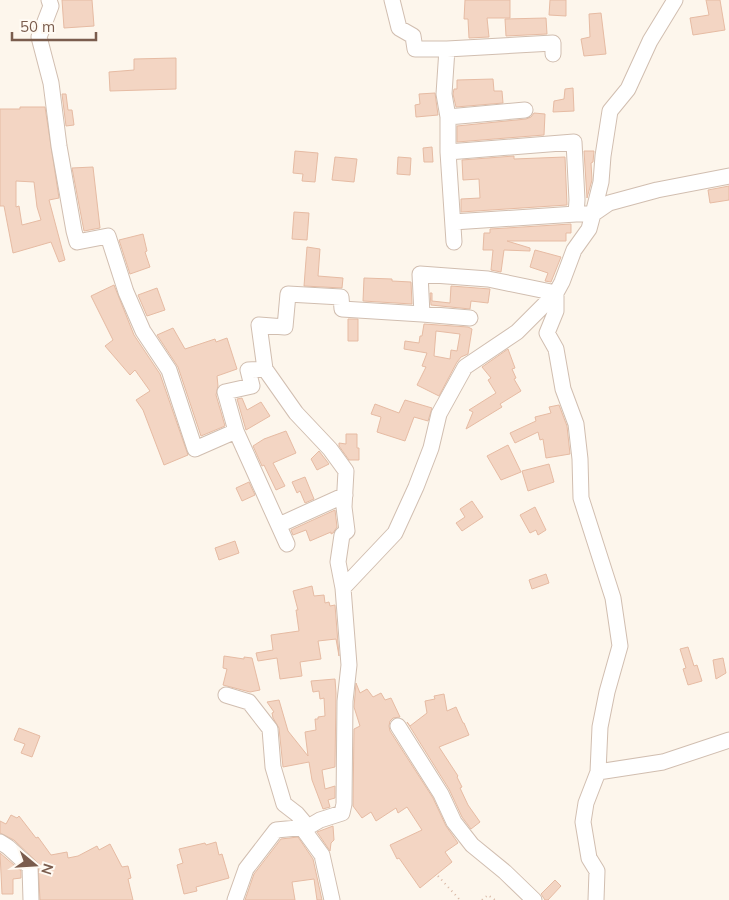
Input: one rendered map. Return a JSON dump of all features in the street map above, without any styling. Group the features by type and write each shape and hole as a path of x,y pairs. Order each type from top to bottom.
{"street":[{"path":"49,0 51,6 39,37 51,83 59,146 74,231 78,242 108,236 126,292 143,331 169,370 195,449 236,431"},
{"path":"392,0 399,28 413,36 415,49 553,43 553,54"},
{"path":"344,588 394,533 416,488 431,448 439,414 465,367 518,332 556,293 574,250 588,229 593,214 601,182 610,110 628,90 650,41 675,0"},
{"path":"447,49 444,94 448,117 448,152 454,242"},
{"path":"448,117 525,110"},
{"path":"448,152 574,142 578,200 576,214"},
{"path":"453,222 593,214 609,204 647,193 729,176"},
{"path":"422,314 420,274 488,279 556,293"},
{"path":"556,293 556,311 548,333 556,348 563,389 576,424 580,459 581,498 613,598 620,646 607,692 600,727 598,772 586,803 583,822 589,858 597,871 596,900"},
{"path":"235,900 246,869 276,830 305,828 320,820 342,813 344,804 345,701 350,665 344,588 338,562 342,535 347,531 344,507 346,471 330,448 296,413 265,369 259,325 285,327 288,294 341,298 342,309 470,318"},
{"path":"265,369 248,370 252,386 225,392 236,431 287,544"},
{"path":"279,525 345,495"},
{"path":"226,695 249,702 270,729 273,767 284,804 297,814 322,855 332,900"},
{"path":"398,726 441,794 454,822 472,845 505,872 534,900"},
{"path":"598,772 663,762 729,740"},
{"path":"0,842 30,867 31,900"}],"path":[{"path":"438,876 460,900"},
{"path":"482,900 488,896 495,900"}],"building":[{"path":"62,0 92,0 94,26 64,28"},
{"path":"465,0 510,0 510,18 487,18 489,37 469,38 468,19 464,19"},
{"path":"550,0 566,0 566,16 549,15"},
{"path":"706,0 720,0 725,30 693,35 690,18 709,15"},
{"path":"601,13 606,54 584,56 581,39 590,37 589,14"},
{"path":"546,18 547,34 506,36 505,19"},
{"path":"176,58 176,89 110,91 109,72 134,70 134,59"},
{"path":"493,79 494,91 502,91 503,103 456,107 453,94 454,89 457,89 457,80"},
{"path":"573,88 574,111 553,112 554,101 564,99 565,89"},
{"path":"435,93 438,115 416,117 415,105 420,104 419,94"},
{"path":"62,94 66,94 68,110 72,110 74,125 66,126"},
{"path":"20,107 45,107 59,198 49,200 65,260 59,262 51,242 13,253 4,206 0,206 0,109 20,109","holes":["16,181 34,182 37,207 41,220 22,225 19,206 16,207"]},
{"path":"534,113 545,114 544,135 457,142 457,126 526,119"},
{"path":"432,147 433,162 424,162 423,148"},
{"path":"295,151 318,153 315,182 302,181 303,174 293,173"},
{"path":"584,151 594,151 593,162 591,163 592,180 587,198"},
{"path":"514,156 514,159 565,157 567,205 461,212 461,199 480,198 479,179 463,180 462,160"},
{"path":"335,157 357,159 354,182 332,180"},
{"path":"398,157 411,158 410,175 397,174"},
{"path":"93,167 100,228 84,231 72,168"},
{"path":"729,186 729,200 710,203 708,190"},
{"path":"294,212 309,213 307,240 292,239"},
{"path":"571,224 571,233 566,233 566,241 507,241 530,248 530,251 504,250 501,272 491,270 493,250 483,250 484,233 490,233 490,229"},
{"path":"143,234 147,251 145,252 150,267 130,274 119,240"},
{"path":"307,247 320,249 318,276 343,278 342,288 304,286"},
{"path":"535,250 561,257 551,282 545,281 548,273 530,267"},
{"path":"364,278 411,282 412,304 363,301"},
{"path":"114,285 134,335 160,374 188,455 164,465 143,410 136,400 150,391 135,370 130,375 105,346 113,340 91,296"},
{"path":"451,286 490,289 488,303 471,301 470,309 431,305 430,293 432,293 432,301 450,303"},
{"path":"157,288 165,310 147,316 138,295"},
{"path":"348,319 358,319 358,341 348,341"},
{"path":"424,324 468,327 472,329 468,354 461,357 457,362 439,396 417,385 426,367 422,366 427,353 404,349 405,341 419,343 420,336 422,336","holes":["436,331 460,334 457,351 451,350 450,359 434,356"]},
{"path":"173,328 185,349 215,339 216,342 227,338 237,369 217,376 218,386 216,395 225,426 201,436 178,367 157,335"},
{"path":"508,349 515,368 512,369 516,378 514,379 521,391 500,404 502,407 466,429 473,412 469,410 496,393 488,380 491,378 482,367"},
{"path":"242,398 247,410 261,402 270,416 246,430 237,399"},
{"path":"405,400 432,408 428,421 414,417 405,441 377,432 381,417 371,414 375,404 399,413"},
{"path":"559,405 567,426 570,454 546,458 543,439 540,440 538,432 515,443 510,433 536,421 535,417 551,413 549,407"},
{"path":"286,431 296,453 273,463 285,486 276,490 253,446 264,439"},
{"path":"346,434 357,434 359,460 349,460 339,446 339,443 346,444"},
{"path":"508,445 521,472 501,480 487,456"},
{"path":"319,451 329,464 317,470 311,459"},
{"path":"549,464 554,482 528,491 522,471"},
{"path":"305,477 314,499 305,503 300,491 297,493 292,482"},
{"path":"249,482 255,495 242,501 236,488"},
{"path":"472,501 483,517 462,531 456,523 465,517 460,509"},
{"path":"535,507 546,530 538,535 536,530 530,533 520,515"},
{"path":"335,510 337,527 333,533 331,534 331,532 310,541 306,530 293,535 291,530"},
{"path":"235,541 239,553 219,560 215,548"},
{"path":"546,574 549,583 532,589 529,580"},
{"path":"312,586 314,596 324,595 325,603 329,602 330,606 335,605 339,656 336,639 318,641 321,659 300,662 302,676 280,679 277,658 258,661 256,653 273,650 271,635 299,631 296,610 298,610 293,591"},
{"path":"688,647 694,666 697,665 702,681 688,685 683,669 686,668 680,649"},
{"path":"224,656 244,659 244,657 252,658 260,690 250,692 223,685 227,669 223,668"},
{"path":"723,658 726,673 716,679 713,660"},
{"path":"335,679 335,767 322,770 325,789 335,786 335,798 328,800 330,807 323,809 312,780 309,762 283,767 279,728 273,718 272,713 274,712 267,702 279,700 288,731 308,756 305,732 316,730 315,719 325,716 324,698 320,699 319,691 313,692 311,681"},
{"path":"356,683 360,693 367,689 373,697 381,693 385,700 391,698 400,717 393,718 390,721 390,731 433,798 446,826 458,843 445,852 452,862 420,888 399,858 397,859 390,845 422,830 407,807 398,813 396,808 376,821 371,812 362,818 353,806 354,729 360,726 354,707"},
{"path":"444,694 447,711 456,707 469,735 439,747 458,776 462,787 460,788 468,805 480,822 471,829 462,817 449,789 407,722 410,726 427,713 425,701 435,699 434,696"},
{"path":"19,728 40,736 32,757 21,753 25,744 14,740"},
{"path":"11,815 17,818 19,816 51,855 67,852 68,858 78,856 97,846 99,850 110,844 122,867 128,866 131,878 128,879 133,900 40,900 38,863 14,840 0,833 0,821 6,824"},
{"path":"333,826 334,840 331,843 330,851 317,832"},
{"path":"298,837 313,859 322,900 317,900 314,879 292,882 295,900 245,900 254,874 281,839"},
{"path":"216,842 219,855 222,854 229,878 196,887 197,891 184,894 177,865 183,863 179,849"},
{"path":"0,853 21,871 21,878 13,879 13,894 2,894"},
{"path":"555,880 561,886 548,900 545,900 541,894"}]}
